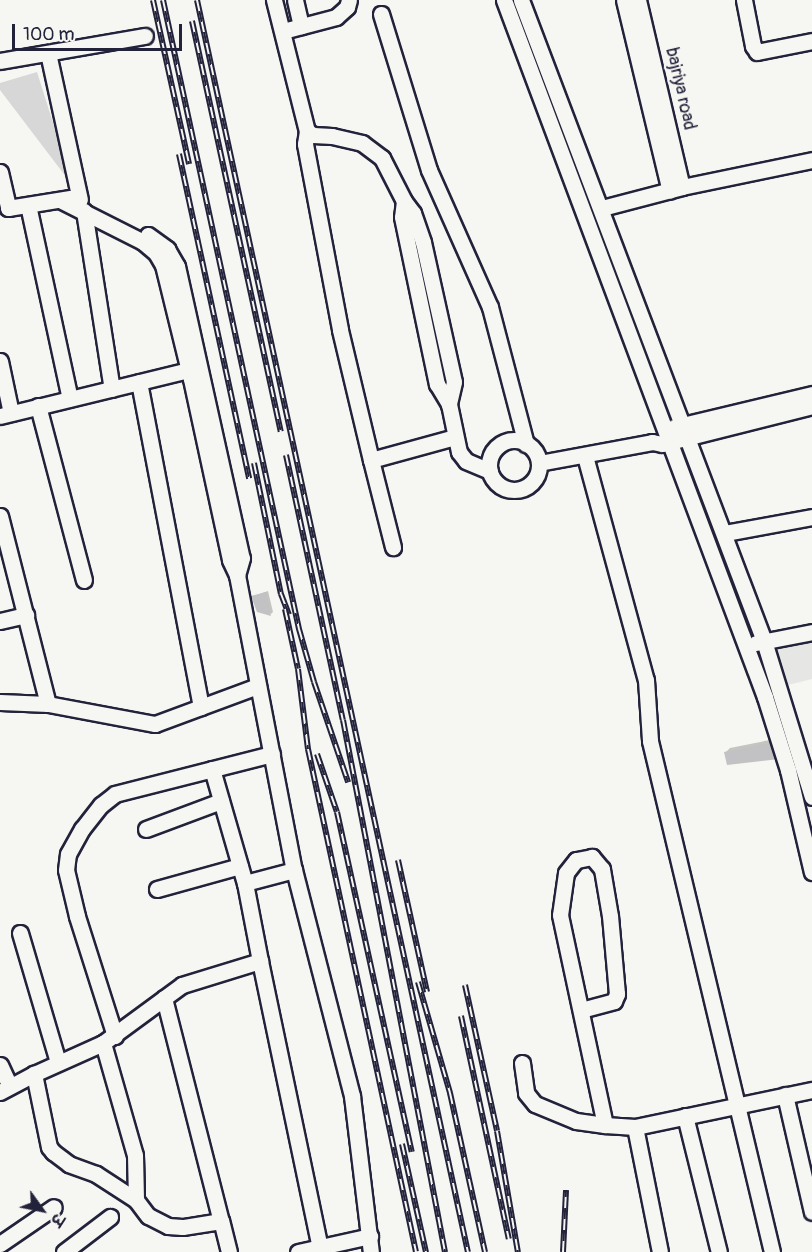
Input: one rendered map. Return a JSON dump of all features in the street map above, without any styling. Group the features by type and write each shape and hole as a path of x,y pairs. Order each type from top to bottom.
{"street":[{"path":"274,0 307,131 305,144 340,330 393,547"},
{"path":"295,0 301,27"},
{"path":"283,31 336,17 347,7 349,0"},
{"path":"504,0 747,646 807,827 812,872"},
{"path":"521,0 765,641 787,707 812,797"},
{"path":"624,0 676,189"},
{"name":"bajriya road","path":"638,0 676,189"},
{"path":"744,0 753,46 758,52 812,41"},
{"path":"381,14 429,170 490,307 526,444"},
{"path":"0,61 145,36"},
{"path":"48,53 82,205 112,389"},
{"path":"307,131 313,135 362,143 382,158 404,201 413,213 423,242 454,382 449,404 459,452 466,461 490,471 499,485 514,490 522,489 535,479 539,463 532,448 518,441 503,444 492,455 490,471"},
{"path":"602,208 676,189 812,160"},
{"path":"0,172 4,209 62,201 82,205 154,239 167,249 177,266 242,558 237,575"},
{"path":"28,205 70,399"},
{"path":"82,205 143,242 156,253 169,286 230,560 237,575 294,870 352,1096 370,1244 320,1247 298,1252"},
{"path":"0,361 5,415 189,370"},
{"path":"139,382 201,707"},
{"path":"539,463 652,442 685,430 812,394"},
{"path":"38,406 84,580"},
{"path":"685,430 812,406"},
{"path":"371,460 455,437"},
{"path":"585,456 646,680 651,741 772,1252"},
{"path":"0,516 48,704"},
{"path":"725,533 812,517"},
{"path":"0,621 26,615"},
{"path":"747,646 812,632"},
{"path":"0,702 48,704 155,724 258,686"},
{"path":"136,1200 135,1155 109,1039 66,870 68,854 82,829 101,805 114,794 272,754"},
{"path":"212,769 245,883 320,1247"},
{"path":"146,829 221,801"},
{"path":"581,1010 614,1001 618,994 604,880 598,861 592,857 576,860 566,873 561,894 560,915 605,1125"},
{"path":"157,889 240,866"},
{"path":"245,883 294,870"},
{"path":"20,933 58,1062"},
{"path":"0,1065 5,1089 109,1039 182,985 260,962"},
{"path":"164,998 229,1252"},
{"path":"522,1063 526,1093 535,1104 576,1121 605,1125 635,1127 736,1104 812,1090"},
{"path":"33,1074 49,1147 69,1164 96,1174 136,1200 148,1215 168,1226 182,1227 221,1221"},
{"path":"785,1095 812,1212"},
{"path":"685,1116 719,1252"},
{"path":"635,1127 660,1252"},
{"path":"0,1244 54,1207"},
{"path":"64,1252 110,1217"}],"shaded area":[{"path":"37,72 73,186 0,90 0,83"},
{"path":"812,633 812,679 780,687 775,639"}],"building":[{"path":"266,592 271,616 257,612 251,596"},
{"path":"776,742 779,759 727,765 724,752"}],"railway":[{"path":"153,0 189,164"},
{"path":"163,0 299,629 314,682 348,782"},
{"path":"197,0 468,1252"},
{"path":"192,21 281,431"},
{"path":"179,154 249,479"},
{"path":"286,455 343,720 445,1252"},
{"path":"254,463 281,594 289,615"},
{"path":"285,609 298,669 308,749 416,1252"},
{"path":"317,754 337,812 412,1152"},
{"path":"398,860 427,992"},
{"path":"418,982 450,1093 485,1252"},
{"path":"465,985 497,1131 518,1252"},
{"path":"461,1016 509,1239"},
{"path":"402,1144 426,1252"},
{"path":"563,1252 566,1190"}]}
